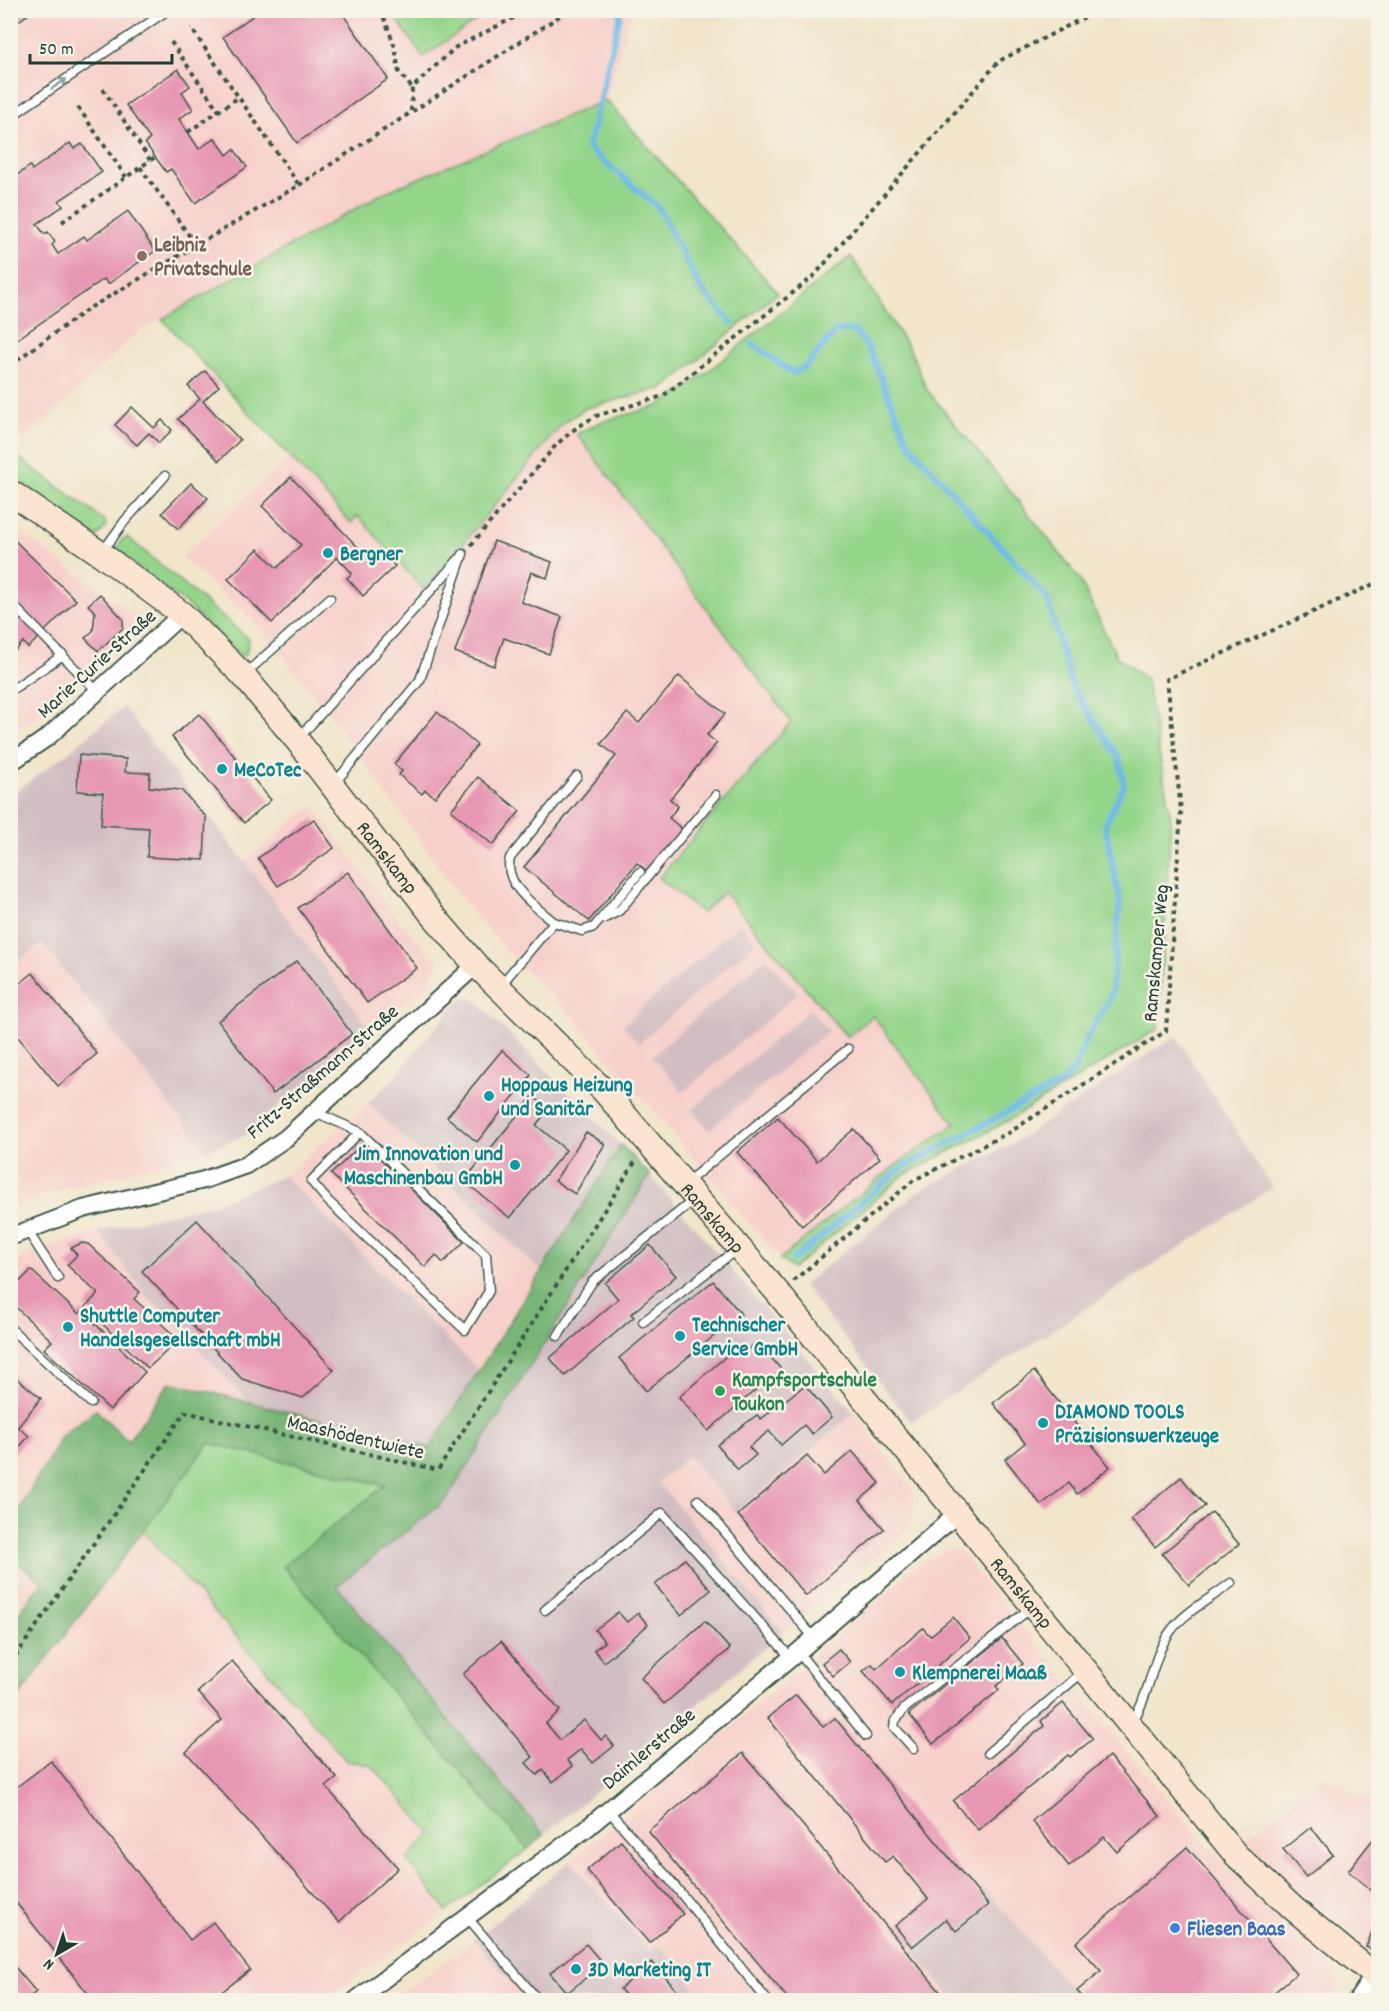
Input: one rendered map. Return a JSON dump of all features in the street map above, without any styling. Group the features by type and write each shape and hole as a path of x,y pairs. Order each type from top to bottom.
{"street":[{"name":"Ramskamp","path":"10,492 100,554 182,615 243,675 297,740 423,904 476,965 604,1090 778,1293 1236,1855 1294,1909 1376,1977"},
{"name":"Marie-Curie-Straße","path":"10,763 48,737 182,615"},
{"name":"Fritz-Straßmann-Straße","path":"10,1237 83,1209 204,1180 246,1164 286,1138 476,965"},
{"name":"Daimlerstraße","path":"356,2001 608,1810 794,1655 957,1514"},
{"path":"1357,2001 1376,1977"}],"lane":[{"path":"10,117 168,10"},
{"path":"100,554 124,522 165,476"},
{"path":"297,740 463,554"},
{"path":"332,786 420,680 463,554"},
{"path":"243,675 330,598"},
{"path":"10,602 98,692"},
{"path":"10,691 63,655"},
{"path":"577,776 510,858 508,867 510,879 554,922 587,931 600,921 620,911 716,795"},
{"path":"600,921 640,872"},
{"path":"499,987 554,922"},
{"path":"558,1336 592,1282 848,1049"},
{"path":"314,1112 360,1132 486,1255 489,1291 465,1330 328,1201 311,1181 360,1132"},
{"path":"27,1230 58,1278"},
{"path":"643,1322 740,1248"},
{"path":"10,1328 90,1403"},
{"path":"698,1500 814,1638"},
{"path":"545,1610 662,1513 866,1736"},
{"path":"1130,1725 1141,1706 1170,1633 1184,1618 1232,1583"},
{"path":"914,1749 894,1727 904,1709 1032,1607"},
{"path":"988,1753 1085,1670"},
{"path":"608,1810 670,1880 767,2001"},
{"path":"467,1917 538,2001"}],"path":[{"path":"378,10 385,20 395,47 399,72 412,88 411,112"},
{"path":"412,88 456,46 529,10"},
{"path":"10,365 88,309 299,184 569,10"},
{"path":"463,554 557,444 576,428 596,416 663,396 814,276 999,61 1099,10"},
{"path":"191,28 299,184"},
{"path":"171,42 219,111"},
{"path":"62,222 153,158 103,89"},
{"path":"188,132 238,97"},
{"path":"78,107 126,177"},
{"path":"140,167 196,245"},
{"name":"Ramskamper Weg","path":"778,1293 914,1180 1010,1132 1166,1031 1181,811 1167,679 1378,582"},
{"name":"Maashödentwiete","path":"10,1664 185,1412 438,1470 649,1140"}],"shaded area":[{"name":"Leibniz Privatschule","path":"10,11 632,11 606,100 383,193 136,334 25,440 10,428"},
{"path":"563,423 577,434 791,722 660,878 724,892 847,1037 873,1016 955,1124 897,1164 780,1259 582,1028 512,957 463,901 322,704 252,620 181,557 290,457 351,523 358,516 425,590"},
{"path":"11,526 135,615 135,626 39,715 11,733"},
{"path":"123,707 244,861 370,1029 245,1135 207,1151 42,943 11,967 11,795 69,752"},
{"path":"313,805 394,915 439,963 427,986 370,1029 244,861"},
{"path":"740,924 756,942 639,1043 623,1025"},
{"path":"41,943 207,1151 38,1197 11,1210 11,967"},
{"path":"766,958 797,994 683,1092 652,1056"},
{"path":"464,998 474,999 621,1145 541,1272 368,1103 392,1080 451,1009"},
{"path":"810,1010 828,1031 709,1130 692,1110"},
{"path":"1176,1036 1272,1188 911,1422 803,1285 919,1191 1015,1142"},
{"path":"368,1103 541,1272 478,1370 284,1176"},
{"path":"650,1175 854,1413 736,1513 689,1456 658,1482 783,1632 544,1835 337,1586 446,1500"},
{"path":"284,1176 478,1370 430,1449 249,1402 146,1295 98,1231 210,1205"},
{"path":"98,1231 146,1295 249,1402 170,1382 128,1441 95,1410 61,1435 11,1524 11,1263 36,1250"},
{"path":"854,1413 913,1490 915,1514 907,1531 783,1632 658,1482 689,1456 736,1513"},
{"path":"143,1531 347,1761 371,1765 431,1833 408,1860 447,1911 324,2000 11,2000 11,1707"},
{"path":"947,1550 958,1550 1191,1828 1265,1906 1335,1968 1339,2000 1081,2000 984,1888 953,2000 705,2000 659,1945 649,1953 570,1861 731,1728 927,1557"},
{"path":"11,1557 42,1582 11,1623"},
{"path":"1323,1776 1366,1798 1378,1799 1378,1954 1300,1895 1246,1837"},
{"path":"570,1861 649,1952 659,1945 705,2000 527,2000 474,1939"},
{"path":"984,1888 1081,2000 953,2000 911,1948"},
{"path":"474,1939 527,2000 391,2000 462,1950"}],"green space":[{"path":"391,11 490,11 423,57"},
{"path":"606,100 778,293 664,388 586,408 563,423 424,590 358,516 351,523 162,319 383,193"},
{"path":"851,256 911,352 927,390 1079,578 1117,657 1146,679 1171,819 1158,1029 1006,1122 904,1175 793,1269 780,1259 897,1164 955,1124 873,1016 847,1037 724,892 702,913 659,878 791,722 577,434 600,422 658,406 690,386"},
{"path":"10,451 105,521 106,527 98,536 93,536 11,474"},
{"path":"127,537 249,639 246,655 242,656 187,605 115,550"},
{"path":"621,1145 650,1175 446,1500 337,1586 544,1835 528,1849 283,1566 385,1485 209,1443 11,1707 11,1623 42,1582 11,1557 11,1524 62,1435 96,1410 128,1441 170,1382 430,1448"},
{"path":"209,1443 386,1486 283,1566 528,1849 447,1911 407,1860 431,1833 371,1765 347,1761 143,1531"}],"building":[{"path":"10,10 34,10 10,27"},
{"path":"261,10 340,10 388,79 297,143 223,37"},
{"path":"178,69 190,86 182,92 193,109 179,119 199,149 215,138 227,155 234,149 247,167 195,203 171,169 166,172 145,143 150,139 126,105"},
{"path":"70,143 74,149 82,144 102,172 59,201 63,206 37,224 44,234 48,232 55,242 52,245 58,254 84,236 87,240 128,211 155,251 108,284 104,279 10,344 10,180 30,166 32,170"},
{"path":"205,371 219,386 203,401 240,440 219,461 178,419 200,399 188,386"},
{"path":"132,407 154,428 162,420 172,430 159,443 149,433 137,445 115,425"},
{"name":"Bergner","path":"291,477 369,559 378,549 395,566 363,596 347,578 352,573 337,557 272,623 228,579 258,549 277,568 301,545 262,506"},
{"path":"191,483 208,498 178,529 162,513"},
{"path":"10,536 76,600 28,648 23,642 14,652 10,648"},
{"path":"494,541 552,562 547,578 531,572 521,602 562,617 549,654 504,638 494,666 455,652"},
{"path":"100,594 123,619 123,628 98,651 85,638 93,631 95,612 88,605"},
{"path":"679,676 725,714 707,735 717,743 670,799 678,806 669,818 682,829 647,871 637,863 589,921 524,867 616,756 601,744 627,713 639,723"},
{"path":"437,712 477,745 435,797 425,790 422,794 399,775 402,771 394,764"},
{"name":"MeCoTec","path":"199,714 271,800 244,823 172,737"},
{"path":"79,755 126,759 125,772 150,773 149,787 181,790 206,817 204,860 147,857 149,828 101,825 103,793 77,791"},
{"path":"478,777 520,811 493,845 451,810"},
{"path":"314,819 334,848 278,886 258,858"},
{"path":"348,872 417,968 367,1003 298,908"},
{"path":"297,961 352,1034 273,1094 218,1021"},
{"path":"33,973 97,1054 58,1086 10,1027 10,991"},
{"name":"Hoppaus Heizung und Sanitär","path":"502,1050 531,1075 477,1142 447,1117"},
{"name":"Jim Innovation und Maschinenbau GmbH","path":"533,1096 549,1109 536,1125 566,1150 510,1218 464,1181"},
{"path":"778,1117 817,1161 854,1129 880,1158 802,1226 737,1152"},
{"path":"586,1132 605,1144 575,1194 555,1181"},
{"path":"364,1142 464,1242 443,1263 436,1255 425,1267 331,1174"},
{"path":"197,1220 334,1370 303,1398 242,1379 142,1271"},
{"path":"82,1243 88,1244 140,1292 134,1299 179,1340 148,1368 85,1307 98,1294 67,1265 77,1255 71,1248"},
{"path":"650,1245 676,1276 631,1314 634,1317 565,1376 550,1358 618,1299 605,1283"},
{"name":"Shuttle Computer Handelsgesellschaft mbH","path":"31,1270 79,1314 82,1311 145,1372 110,1410 44,1349 52,1341 10,1302 10,1292"},
{"name":"Technischer Service GmbH","path":"713,1281 741,1314 646,1391 619,1358"},
{"name":"Kampfsportschule Toukon","path":"757,1341 785,1374 772,1386 767,1380 708,1431 679,1397 739,1345 745,1352"},
{"name":"DIAMOND TOOLS Präzisionswerkzeuge","path":"1034,1371 1110,1467 1077,1494 1069,1483 1041,1505 1005,1459 1025,1443 993,1403"},
{"path":"10,1373 41,1398 18,1427 29,1436 10,1458"},
{"path":"805,1385 832,1417 812,1434 804,1425 781,1445 769,1431 749,1447 756,1455 738,1470 717,1445 757,1415 761,1419"},
{"path":"852,1451 880,1483 860,1500 884,1529 806,1596 738,1515 807,1456 824,1475"},
{"path":"1181,1477 1205,1506 1155,1547 1131,1519"},
{"path":"1212,1512 1239,1544 1189,1585 1162,1554"},
{"path":"685,1559 711,1590 681,1615 655,1585"},
{"path":"618,1612 627,1622 638,1613 648,1625 604,1662 594,1650 605,1642 595,1630"},
{"path":"953,1617 970,1638 892,1705 863,1671 872,1664 876,1669 923,1628 930,1636"},
{"path":"705,1621 730,1649 664,1704 641,1678"},
{"path":"1002,1638 1023,1664 996,1686 999,1690 933,1744 909,1714"},
{"path":"501,1641 560,1711 546,1723 560,1740 584,1720 601,1740 606,1736 614,1746 593,1763 581,1749 567,1760 573,1766 553,1782 543,1770 537,1775 526,1763 533,1757 463,1674"},
{"path":"839,1649 850,1662 833,1676 822,1663"},
{"path":"232,1661 337,1778 326,1787 398,1868 339,1922 186,1752 222,1720 198,1692"},
{"path":"796,1695 823,1727 835,1718 988,1905 956,1931 946,1919 912,1947 895,1926 928,1899 893,1856 885,1862 768,1718"},
{"path":"1063,1703 1093,1739 1070,1757 1068,1755 978,1830 953,1801 1044,1726 1041,1721"},
{"path":"743,1753 947,2000 789,2000 648,1831"},
{"path":"1109,1756 1160,1816 1117,1852 1104,1837 1069,1866 1032,1821"},
{"path":"51,1761 190,1940 213,1922 250,1970 211,2000 93,2000 10,1895 10,1792"},
{"path":"1311,1827 1333,1855 1306,1877 1283,1849"},
{"path":"1378,1833 1378,1896 1348,1871"},
{"path":"621,1841 683,1914 649,1943 587,1870"},
{"name":"Fliesen Baas","path":"1187,1847 1296,1974 1265,2000 1085,2000 1077,1991 1101,1971 1076,1943"},
{"path":"1375,1925 1378,1926 1378,1952 1366,1947"},
{"name":"3D Marketing IT","path":"586,1944 603,1964 567,1993 550,1973"},
{"path":"10,1961 36,1992 26,2000 10,2000"},
{"path":"652,1962 685,2000 630,2000 620,1989"}],"waterway":[{"path":"621,10 588,148 658,207 701,289 732,323"},
{"path":"752,344 793,373 806,366 837,330 855,331 869,349 909,444 1047,598 1071,685 1119,758 1124,785 1105,825 1120,902 1111,997 1086,1040 1074,1070 1062,1083 902,1168 793,1260"}],"place":[{"name":"Leibniz Privatschule","path":"142,256"},
{"name":"Bergner","path":"328,553"},
{"name":"MeCoTec","path":"222,769"},
{"name":"Hoppaus Heizung und Sanitär","path":"489,1096"},
{"name":"Jim Innovation und Maschinenbau GmbH","path":"515,1165"},
{"name":"Shuttle Computer Handelsgesellschaft mbH","path":"68,1327"},
{"name":"Technischer Service GmbH","path":"680,1336"},
{"name":"Kampfsportschule Toukon","path":"720,1391"},
{"name":"DIAMOND TOOLS Präzisionswerkzeuge","path":"1043,1423"},
{"name":"Klempnerei Maaß","path":"900,1672"},
{"name":"Fliesen Baas","path":"1175,1928"},
{"name":"3D Marketing IT","path":"576,1969"}]}
